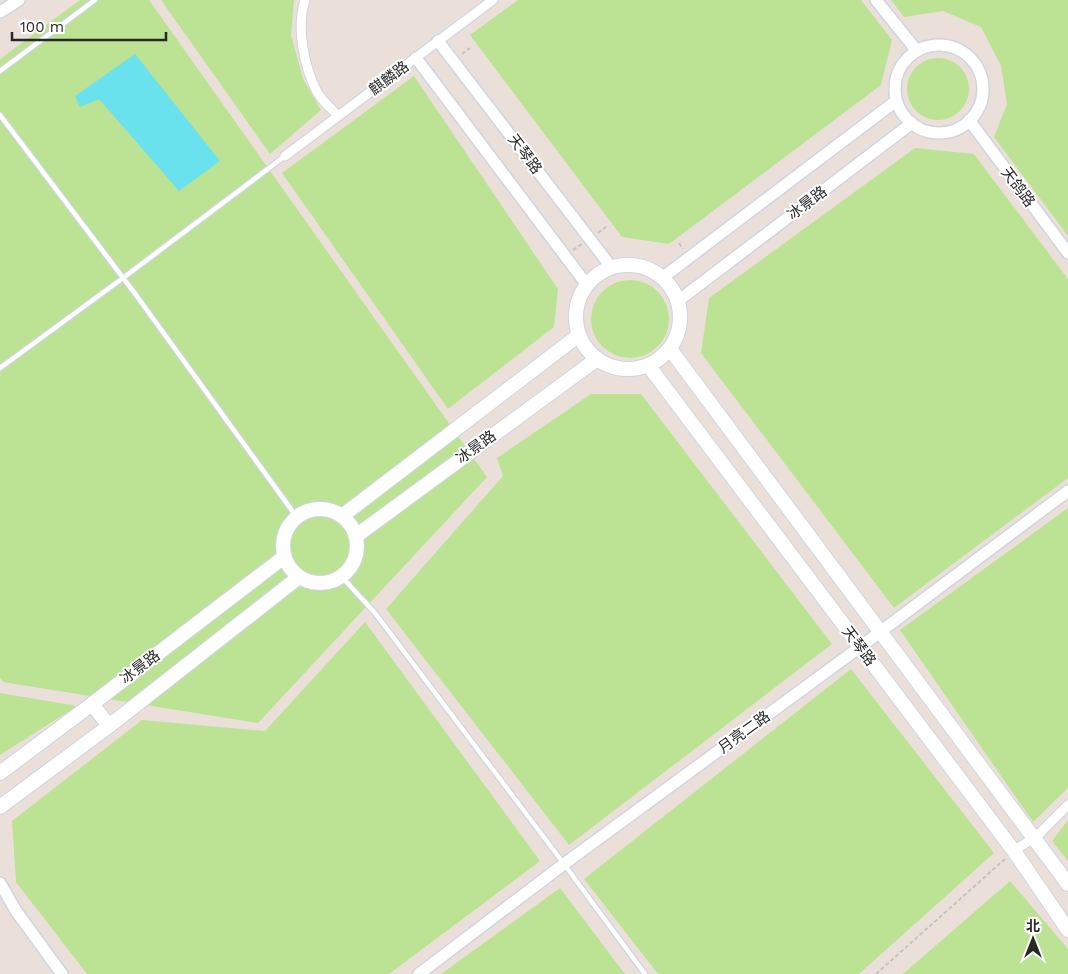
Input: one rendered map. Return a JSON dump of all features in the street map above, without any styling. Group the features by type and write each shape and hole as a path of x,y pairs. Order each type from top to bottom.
{"main road":[{"path":"629,265 647,269 662,278 671,288 678,301 680,317 678,334 670,349 648,365 630,369 612,367 596,359 586,348 579,335 576,318 579,300 587,285 598,274 612,268 629,265"},
{"name":"冰景路","path":"342,516 579,335"},
{"name":"天琴路","path":"670,349 1068,884"},
{"name":"冰景路","path":"356,536 596,359"},
{"name":"天琴路","path":"648,365 1014,851 1068,930"},
{"path":"318,508 330,510 342,516 350,524 356,536 355,560 349,570 342,577 328,583 316,584 299,577 286,564 282,552 283,539 287,527 296,516 318,508"},
{"name":"冰景路","path":"0,773 284,557"},
{"name":"冰景路","path":"0,807 109,726 299,577"},
{"path":"92,704 109,726"}],"street":[{"path":"0,12 19,0"},
{"path":"305,0 302,8 301,40 308,70 318,94 338,116"},
{"name":"麒麟路","path":"284,156 493,0"},
{"path":"876,0 917,50"},
{"name":"天琴路","path":"438,41 612,268"},
{"path":"944,45 958,49 969,57 978,68 982,82 982,96 977,109 969,120 959,128 947,132 923,129 912,123 902,113 896,101 895,86 898,72 905,60 917,50 930,46 944,45"},
{"name":"天琴路","path":"416,58 587,285"},
{"name":"冰景路","path":"662,278 896,101"},
{"name":"天鸽路","path":"969,120 1068,253"},
{"name":"冰景路","path":"678,301 912,123"},
{"name":"月亮二路","path":"419,974 564,864 860,647 1068,491"},
{"path":"1014,851 1039,834 1068,805"},
{"path":"0,883 16,911 62,974"},
{"path":"0,895 16,911"}],"lane":[{"path":"0,71 95,0"},
{"path":"0,115 123,278 296,516"},
{"path":"0,368 284,156"},
{"path":"342,577 375,612 645,974"}],"path":[{"path":"876,974 1014,851"}],"green space":[{"path":"80,0 149,0 487,477 258,723 3,682 0,678 0,59"},
{"path":"161,0 294,0 291,35 303,79 321,110 270,154"},
{"path":"518,0 861,0 892,40 881,85 669,244 622,237 470,35"},
{"path":"891,0 1068,0 1068,236 994,137 1007,104 1001,66 981,27 943,11 904,17"},
{"path":"932,58 944,58 960,67 967,77 969,89 967,101 960,111 944,120 932,120 921,115 912,106 907,95 907,83 912,72 921,63"},
{"path":"414,76 558,289 554,327 448,409 282,173"},
{"path":"915,148 974,154 1068,279 1068,478 894,608 701,353 709,298"},
{"path":"630,280 645,283 662,297 666,304 669,319 666,334 652,351 645,355 630,358 615,355 598,341 594,334 591,319 594,304 608,287 615,283"},
{"path":"591,394 641,394 832,644 569,845 386,609 503,476 497,458"},
{"path":"1068,508 1068,788 1033,822 900,630"},
{"path":"365,622 540,861 389,974 87,974 16,882 12,821 142,720 265,731"},
{"path":"851,669 994,853 859,974 658,974 584,879"},
{"path":"0,693 77,706 0,755"},
{"path":"1068,820 1068,861 1052,841"},
{"path":"1010,881 1068,949 1068,974 903,974"},
{"path":"560,888 625,974 441,974"}],"water":[{"path":"135,54 220,161 179,191 99,99 80,107 75,96"}]}
